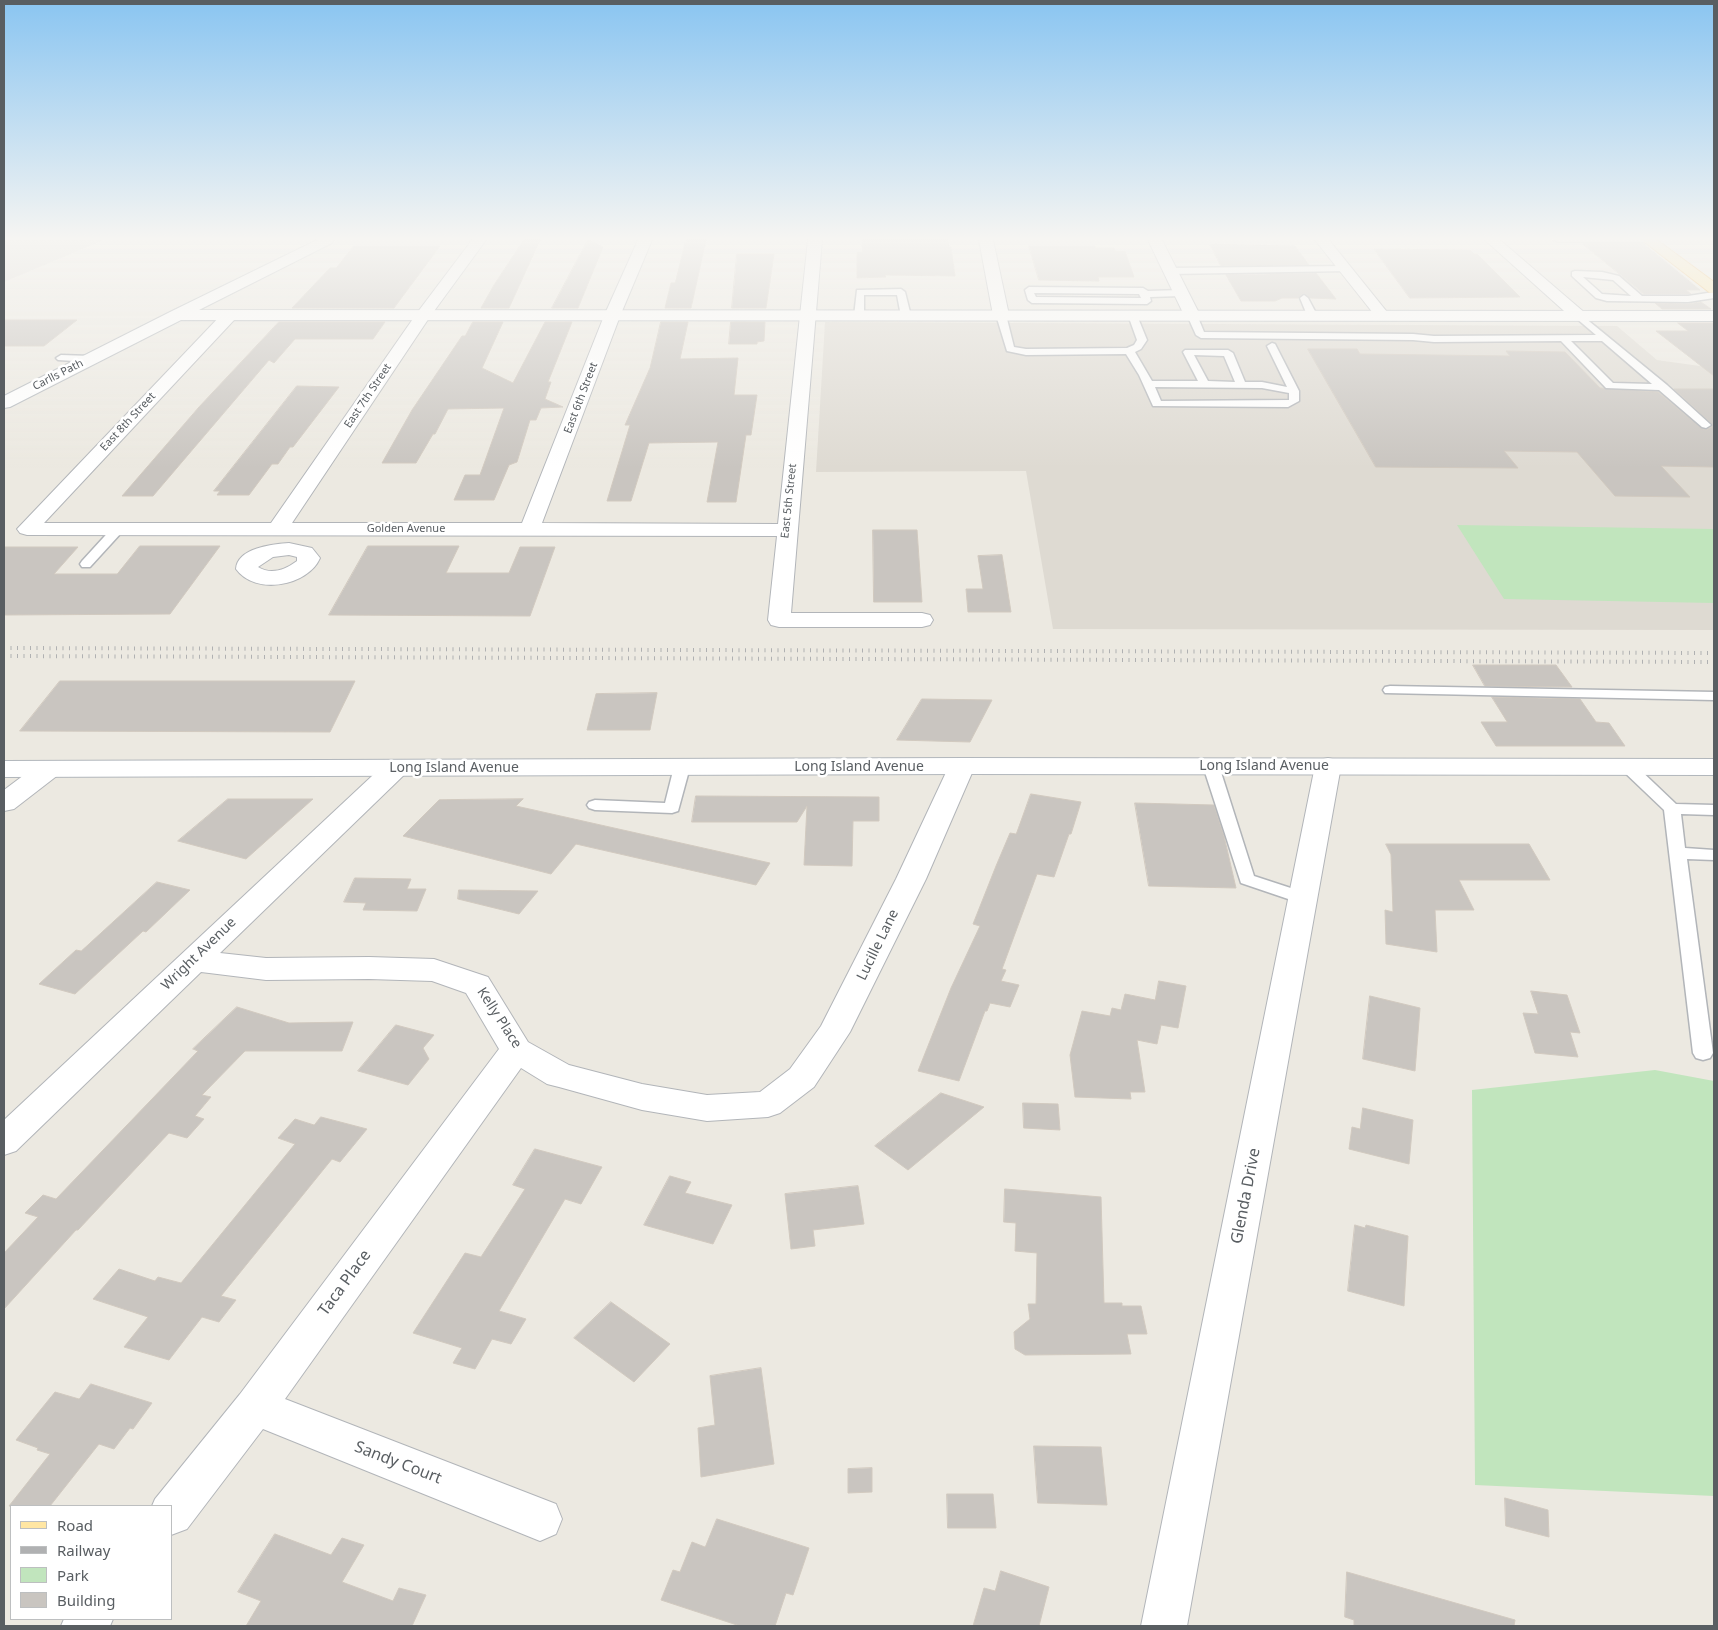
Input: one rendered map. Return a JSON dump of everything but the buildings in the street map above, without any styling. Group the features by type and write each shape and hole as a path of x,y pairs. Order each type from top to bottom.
{"street":[{"name":"Carlls Path","path":"4,403 173,316"},
{"name":"East 8th Street","path":"27,529 229,316"},
{"name":"East 7th Street","path":"277,530 423,316"},
{"name":"East 6th Street","path":"530,529 612,316"},
{"name":"East 5th Street","path":"807,316 779,620 922,620"},
{"name":"Golden Avenue","path":"27,529 786,530"},
{"path":"289,549 302,530"},
{"name":"Long Island Avenue","path":"4,769 962,766 1714,767"},
{"name":"Lucille Lane","path":"768,1104 802,1078 834,1032 911,879 962,766"},
{"name":"Glenda Drive","path":"1164,1626 1328,766"},
{"name":"Wright Avenue","path":"4,1141 396,768"},
{"path":"4,803 49,769"},
{"name":"Kelly Place","path":"193,960 266,969 369,968 434,970 477,985 516,1050 559,1075 642,1096 707,1108 768,1104"},
{"name":"Taca Place","path":"172,1513 255,1407 516,1050"},
{"name":"Sandy Court","path":"255,1407 540,1519"}],"lane":[{"path":"1001,316 1010,348 1026,352 1129,351 1138,346 1142,340 1133,316"},
{"path":"1192,316 1201,335 1413,337 1434,340 1605,338"},
{"path":"1579,316 1706,425"},
{"path":"1563,338 1610,386 1663,387"},
{"path":"1129,351 1157,404 1288,404 1294,401 1294,391 1272,346"},
{"path":"1204,384 1188,352 1228,353 1241,384"},
{"path":"60,358 91,358"},
{"path":"1148,384 1262,385 1294,391"},
{"path":"86,564 118,529"},
{"path":"1390,690 1714,696"},
{"path":"1211,766 1247,879 1303,898"},
{"path":"595,805 672,808 682,767"},
{"path":"1628,767 1672,809 1703,1054"},
{"path":"1672,809 1714,810"},
{"path":"1678,853 1714,855"}],"shaded area":[{"path":"825,322 1617,326 1657,360 1714,368 1714,630 1053,629 1026,471 816,472"}],"green space":[{"path":"1457,525 1714,529 1714,603 1504,599"},
{"path":"1655,1070 1714,1081 1714,1496 1475,1485 1472,1090"}],"railway":[{"path":"4,648 1714,653"},
{"path":"4,656 1714,662"}]}
